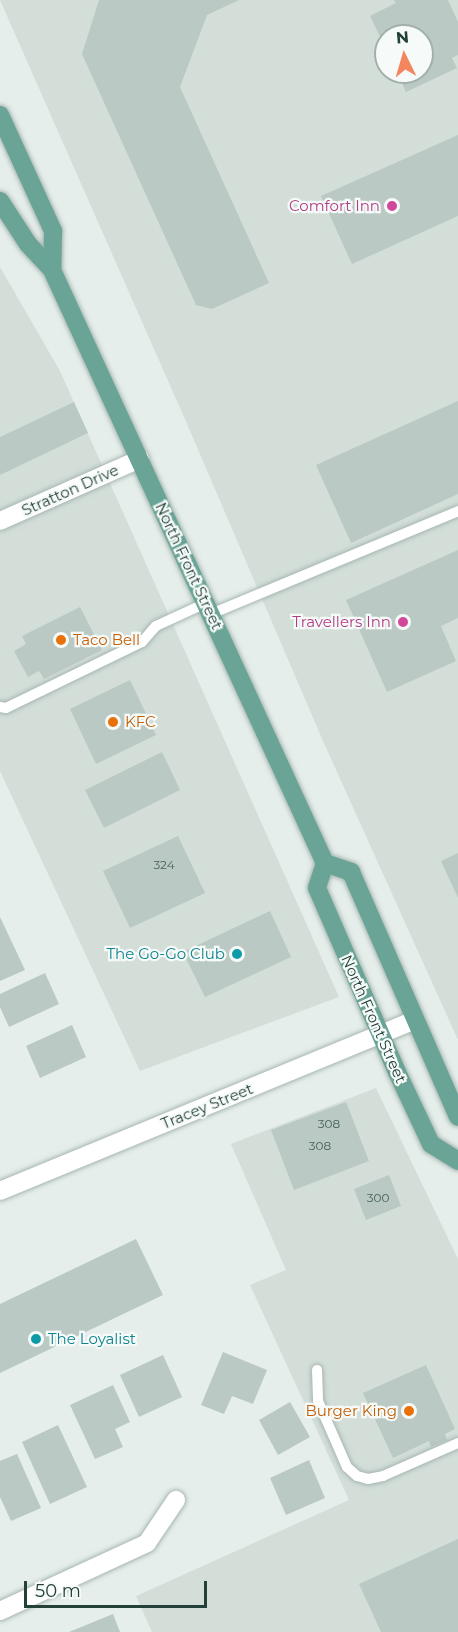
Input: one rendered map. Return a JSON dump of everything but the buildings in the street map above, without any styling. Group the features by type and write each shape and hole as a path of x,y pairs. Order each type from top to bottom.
{"main road":[{"name":"North Front Street","path":"0,116 52,231 52,270"},
{"name":"North Front Street","path":"0,201 28,244 52,270 325,863 317,888 431,1144 458,1161"},
{"path":"325,863 351,872 458,1117"}],"street":[{"name":"Stratton Drive","path":"0,521 140,459"},
{"name":"Tracey Street","path":"0,1191 414,1020"},
{"path":"0,1611 147,1544 176,1500"}],"lane":[{"path":"0,707 6,708 142,642 156,626 458,511"},
{"path":"317,1370 318,1401 347,1467 357,1476 368,1479 383,1476 458,1443"}],"shaded area":[{"path":"0,0 458,0 458,1040 323,741 184,417"},
{"path":"0,267 60,371 339,997 140,1071 0,771"},
{"path":"376,1088 458,1259 458,1632 152,1632 136,1596 349,1500 250,1285 286,1270 231,1144"}],"place":[{"name":"Comfort Inn","path":"392,206"},
{"name":"Travellers Inn","path":"403,622"},
{"name":"Taco Bell","path":"61,640"},
{"name":"KFC","path":"113,722"},
{"name":"The Go-Go Club","path":"237,954"},
{"name":"The Loyalist","path":"36,1339"},
{"name":"Burger King","path":"409,1411"}]}
